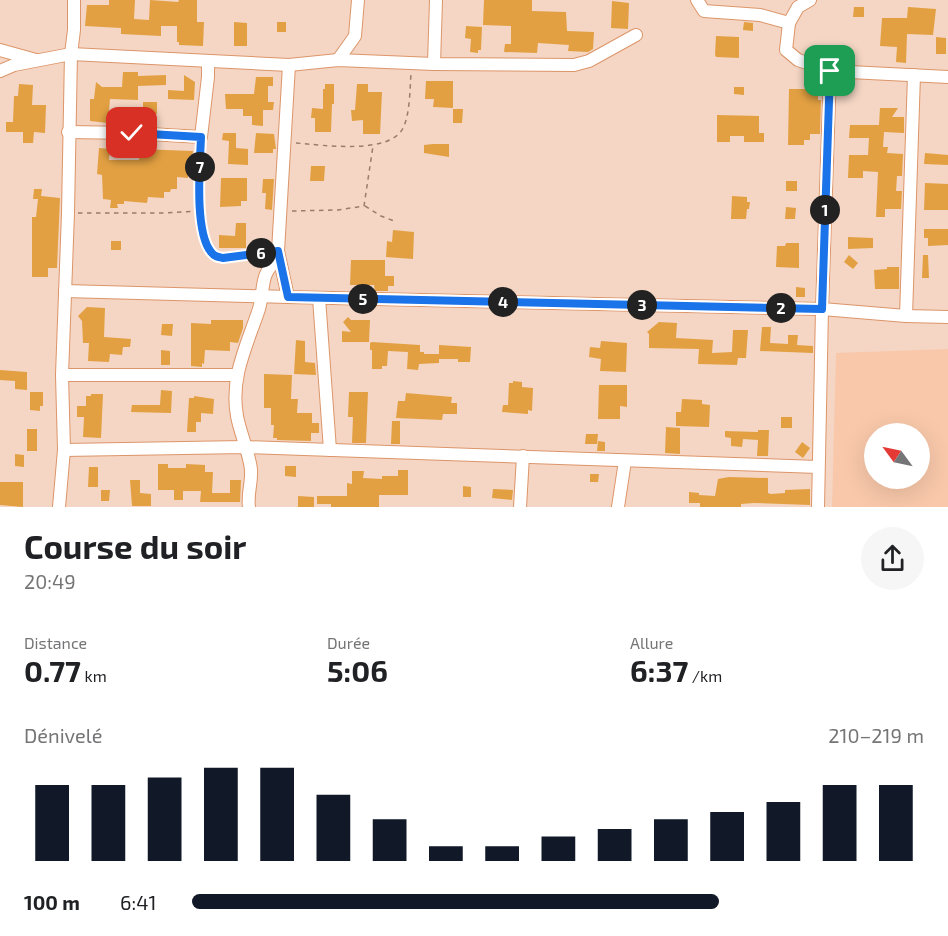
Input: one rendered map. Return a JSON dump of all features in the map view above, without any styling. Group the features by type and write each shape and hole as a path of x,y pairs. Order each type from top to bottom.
{"street":[{"path":"59,507 64,450 62,375 68,213 70,54 74,30 74,0"},
{"path":"338,60 355,36 358,0"},
{"path":"434,64 436,0"},
{"path":"697,0 704,11 760,15 789,23"},
{"path":"810,0 798,7 789,23 786,50 798,60 830,71 948,77"},
{"path":"0,71 14,65 70,54 289,65 338,60 434,64 574,65 589,61 636,35"},
{"path":"0,50 38,60"},
{"path":"68,132 201,137 208,61"},
{"path":"288,297 278,255 289,65"},
{"path":"818,507 830,71"},
{"path":"906,316 914,75"},
{"path":"249,507 251,470 235,402 237,375 266,273 278,255"},
{"path":"65,291 822,309 948,317"},
{"path":"319,298 330,450"},
{"path":"62,375 237,375"},
{"path":"64,450 244,447 818,467"},
{"path":"520,507 523,456"},
{"path":"618,507 625,460"}],"path":[{"path":"284,142 373,145 397,137 404,126 410,88 409,63"},
{"path":"201,137 200,211 210,251 216,257 223,258 278,255"},
{"path":"364,206 373,145"},
{"path":"279,211 319,211 364,206 397,222"},
{"path":"68,213 200,211"}],"shaded area":[{"path":"948,349 948,507 832,507 836,353"}],"building":[{"path":"109,0 135,0 134,19 149,20 150,0 178,2 179,0 197,0 197,22 204,22 203,46 179,45 177,26 161,26 161,36 121,34 121,28 85,26 87,5 109,5"},
{"path":"484,0 532,0 532,11 566,12 567,31 594,32 593,49 588,52 568,51 569,45 538,43 537,53 504,52 505,44 511,44 511,26 483,25"},
{"path":"612,1 629,3 628,29 611,28"},
{"path":"854,7 864,7 864,17 853,17"},
{"path":"908,7 936,9 933,35 907,34 906,63 896,62 897,47 880,46 882,18 907,18"},
{"path":"234,22 247,23 247,46 234,46"},
{"path":"277,22 286,22 286,32 277,32"},
{"path":"744,22 753,23 753,31 743,30"},
{"path":"466,26 482,27 481,50 478,50 478,53 470,52 471,39 465,38"},
{"path":"716,36 739,37 739,58 716,57"},
{"path":"936,37 946,38 946,54 936,54"},
{"path":"123,72 138,72 138,76 166,75 166,85 138,86 138,100 110,99 108,123 90,121 90,99 94,99 96,82 102,87 122,87"},
{"path":"184,75 195,82 194,100 168,99 168,90 184,91"},
{"path":"256,77 273,77 273,86 268,86 268,102 274,102 273,110 263,110 263,126 252,125 252,116 243,116 243,109 226,109 225,94 254,94"},
{"path":"426,81 453,81 453,108 433,107 434,99 425,99"},
{"path":"19,84 33,85 32,105 46,105 45,133 34,132 33,143 23,143 23,132 6,132 6,122 13,122 14,96 18,96"},
{"path":"325,84 334,84 331,132 315,132 315,118 311,118 312,108 323,109"},
{"path":"357,84 368,84 368,92 382,92 380,134 363,134 363,120 352,121 351,110 355,110"},
{"path":"734,87 744,87 744,95 734,94"},
{"path":"789,89 818,89 818,100 821,100 820,134 810,134 810,140 804,140 804,145 788,145"},
{"path":"143,102 157,102 157,114 143,117"},
{"path":"880,108 898,108 892,117 904,117 904,133 884,132 883,147 888,147 887,153 903,154 902,176 897,176 896,191 902,191 901,209 885,209 885,217 876,217 878,172 863,171 863,178 848,178 849,155 868,155 869,138 849,138 850,125 879,125"},
{"path":"453,109 463,109 462,123 453,123"},
{"path":"717,115 759,116 759,133 764,133 764,142 744,142 744,136 730,136 730,142 717,142"},
{"path":"223,133 236,133 236,148 248,149 248,165 228,164 229,141 222,140"},
{"path":"256,133 274,134 276,149 273,149 273,153 254,153"},
{"path":"449,144 449,157 424,153 424,145"},
{"path":"99,148 110,149 109,160 139,160 139,149 193,151 192,161 188,161 188,178 177,177 177,189 164,192 164,198 148,197 147,203 124,201 124,204 117,204 118,208 110,208 111,200 103,199 102,175 97,174"},
{"path":"925,153 948,155 948,165 924,164"},
{"path":"311,166 325,166 324,181 310,181"},
{"path":"221,178 247,178 247,201 241,201 241,206 220,207"},
{"path":"263,179 274,179 272,210 265,209 266,193 262,193"},
{"path":"786,181 797,181 797,191 786,191"},
{"path":"925,183 948,184 948,210 924,210"},
{"path":"34,189 42,189 41,196 60,198 57,268 48,268 48,277 32,277 32,217 36,217 38,199 33,199"},
{"path":"732,196 747,197 747,202 750,202 746,219 731,219"},
{"path":"786,207 796,208 795,219 785,219"},
{"path":"236,223 246,223 246,248 219,248 219,235 235,236"},
{"path":"924,229 948,229 948,245 928,246 928,238 924,238"},
{"path":"393,230 414,232 413,259 386,257 387,241 392,242"},
{"path":"848,237 873,238 873,248 848,249"},
{"path":"111,241 121,241 121,250 111,250"},
{"path":"786,243 799,243 799,268 776,267 777,246 785,246"},
{"path":"849,255 858,263 853,269 844,262"},
{"path":"923,255 928,255 929,278 922,278"},
{"path":"351,260 385,260 385,276 394,276 394,286 388,286 388,291 375,291 374,285 350,285"},
{"path":"887,267 899,267 899,289 875,289 874,270 887,269"},
{"path":"796,287 805,288 805,297 796,297"},
{"path":"87,307 105,308 104,337 131,339 130,347 123,347 122,355 110,354 109,362 88,361 89,343 83,343 82,321 78,316"},
{"path":"348,317 351,320 370,320 369,342 342,342 342,331 351,332 343,322"},
{"path":"211,320 243,320 238,343 230,342 230,351 205,350 202,367 191,366 191,323 211,324"},
{"path":"659,322 677,323 676,338 713,340 712,353 732,352 733,330 748,330 746,358 738,358 737,365 698,364 699,349 649,348 647,332"},
{"path":"162,324 173,324 172,336 161,335"},
{"path":"762,327 771,327 770,343 788,344 788,335 798,335 797,345 813,346 813,353 760,351"},
{"path":"296,340 305,341 305,362 315,363 316,375 294,374"},
{"path":"601,341 627,343 626,372 600,371 601,359 589,357 590,347 600,348"},
{"path":"370,343 420,345 420,352 424,354 439,354 439,363 419,364 418,370 407,369 408,352 388,351 387,366 382,366 382,369 372,369"},
{"path":"439,345 471,347 470,362 458,362 458,359 439,359"},
{"path":"161,350 170,351 170,365 161,365"},
{"path":"0,370 27,372 27,390 15,389 15,381 0,380"},
{"path":"264,374 292,375 291,399 298,399 297,413 312,413 312,423 319,423 319,433 311,433 311,441 273,438 274,425 271,425 271,408 264,408"},
{"path":"522,382 522,387 533,388 532,411 528,410 528,414 502,412 503,405 508,405 509,383"},
{"path":"599,385 627,385 627,407 620,406 620,419 598,419"},
{"path":"161,390 172,391 171,413 131,412 132,405 160,405"},
{"path":"30,392 43,392 43,406 40,406 40,411 30,410"},
{"path":"349,392 368,392 366,443 352,443 353,417 348,417"},
{"path":"406,393 452,397 451,403 457,403 457,414 443,414 442,420 396,418 398,401 405,401"},
{"path":"91,394 103,394 101,438 83,437 84,417 77,417 77,406 86,406 86,396 91,396"},
{"path":"194,396 214,399 213,414 201,413 201,422 196,422 196,432 187,432 189,398 194,398"},
{"path":"682,399 702,400 702,404 710,405 709,427 676,426 676,412 681,412"},
{"path":"781,417 792,417 792,428 781,428"},
{"path":"392,421 400,421 400,444 391,444"},
{"path":"666,427 680,428 680,454 665,453"},
{"path":"27,429 37,429 37,451 27,451"},
{"path":"758,430 769,430 768,456 757,456 758,440 743,439 742,447 731,446 731,438 725,437 725,431 758,432"},
{"path":"586,434 598,434 597,444 585,444"},
{"path":"598,441 605,442 605,451 597,451"},
{"path":"802,442 810,448 803,458 795,452"},
{"path":"15,454 24,455 24,467 15,466"},
{"path":"158,464 168,464 168,468 186,468 186,464 205,465 205,472 213,472 212,493 230,493 230,480 241,480 240,502 200,502 201,491 183,491 183,500 174,500 174,490 158,490"},
{"path":"285,466 296,466 296,477 285,476"},
{"path":"89,467 98,467 98,487 88,487"},
{"path":"398,470 408,470 408,495 379,495 379,507 331,507 331,504 317,504 317,496 347,496 347,483 352,484 352,471 364,471 363,478 382,479 382,476 398,476"},
{"path":"590,474 599,474 598,482 590,482"},
{"path":"768,478 768,493 771,494 785,493 785,490 810,489 810,505 754,503 741,504 741,507 700,507 700,503 689,503 689,492 715,496 718,479"},
{"path":"130,480 140,480 140,493 151,494 151,506 132,506"},
{"path":"0,482 23,482 23,507 0,505"},
{"path":"463,486 471,487 471,497 463,497"},
{"path":"493,489 513,490 512,500 492,498"},
{"path":"101,490 110,490 109,501 101,501"},
{"path":"298,496 314,497 314,507 298,507"}],"route":[{"path":"132,133 201,137 200,211 210,251 216,257 223,258 278,251 288,297 822,309 830,71"}]}
